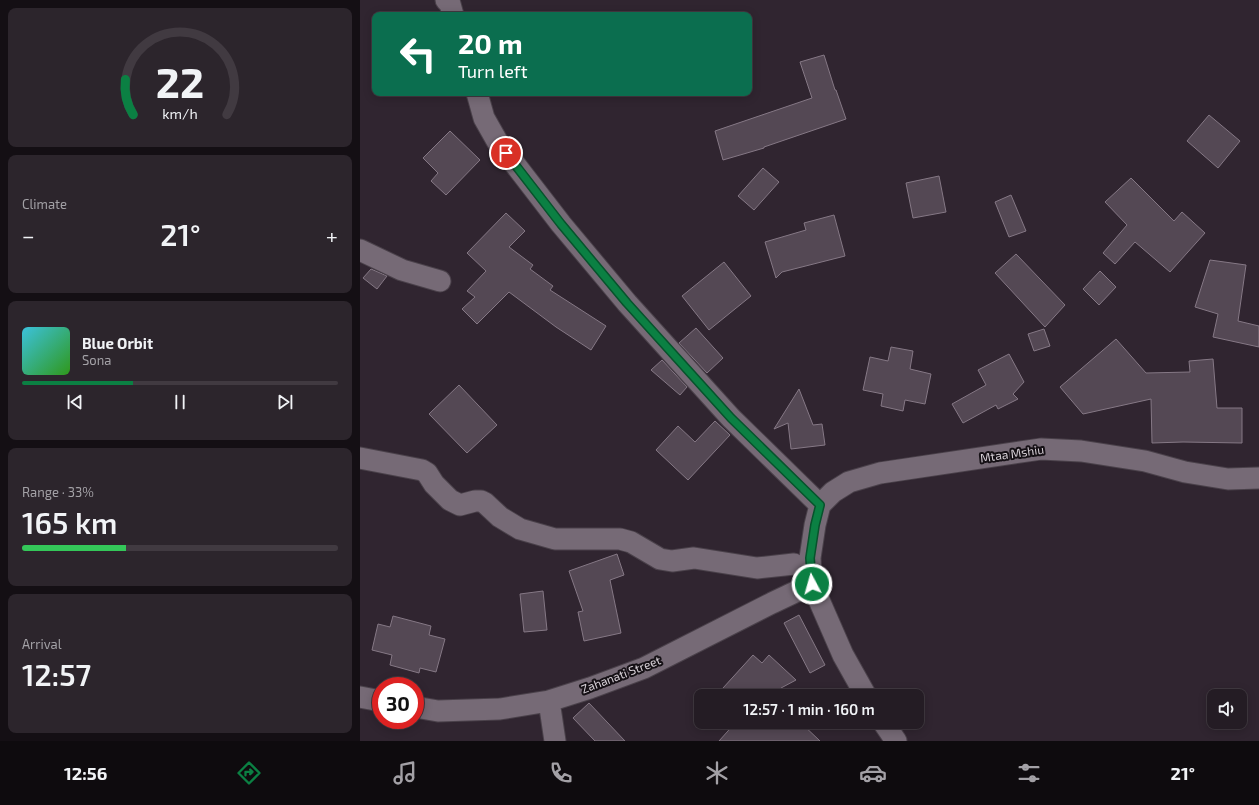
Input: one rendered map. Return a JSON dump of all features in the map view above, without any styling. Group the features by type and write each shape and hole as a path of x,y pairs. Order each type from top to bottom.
{"street":[{"path":"446,0 450,4 452,12"},
{"path":"478,96 484,118 497,141 561,224 627,303 731,418 820,505 815,525 810,558 812,584 843,655 862,689"},
{"path":"360,250 402,270 440,281"},
{"name":"Mtaa Mshiu","path":"820,505 833,492 848,482 880,473 1041,449 1081,451 1138,460 1185,472 1228,479 1259,478"},
{"path":"360,458 422,470 427,473 434,484 450,500 460,505 475,501 485,503 500,517 520,529 555,539 620,539 631,542 660,559 672,561 694,558 757,568 794,564"},
{"path":"772,603 815,525"},
{"name":"Zahanati Street","path":"424,709 438,711 500,709 550,701 644,668 812,584"},
{"path":"360,697 372,699"},
{"path":"550,701 556,741"},
{"path":"888,729 896,741"}],"building":[{"path":"824,55 846,119 764,148 723,160 715,131 812,98 800,62"},
{"path":"1209,115 1240,141 1218,168 1187,141"},
{"path":"450,131 480,160 446,195 431,181 438,173 423,158"},
{"path":"763,168 779,182 754,210 738,196"},
{"path":"939,176 946,212 913,218 906,183"},
{"path":"1131,178 1174,221 1182,212 1205,233 1170,272 1135,242 1115,264 1103,253 1127,225 1105,202"},
{"path":"1011,195 1026,231 1009,237 995,202"},
{"path":"506,213 525,231 509,247 533,265 530,269 553,286 550,290 606,326 591,350 556,327 509,292 477,324 462,309 475,297 467,291 486,271 467,253"},
{"path":"834,215 845,256 782,272 776,278 765,242 806,230 804,223"},
{"path":"1016,254 1065,305 1045,327 995,273"},
{"path":"1210,260 1246,265 1238,321 1259,326 1259,347 1213,337 1218,314 1195,307"},
{"path":"724,262 751,296 709,330 682,296"},
{"path":"371,269 387,276 377,289 363,278"},
{"path":"1100,271 1116,287 1099,305 1083,289"},
{"path":"696,328 723,358 707,373 679,343"},
{"path":"1044,329 1050,346 1034,351 1028,334"},
{"path":"1116,339 1146,373 1190,372 1189,361 1213,359 1217,408 1242,408 1242,443 1152,443 1151,399 1083,414 1060,387"},
{"path":"891,347 913,351 910,369 931,374 925,404 905,400 903,411 881,406 883,394 863,390 870,357 888,361"},
{"path":"1009,354 1024,382 1013,394 1018,399 998,409 996,405 963,423 952,404 986,385 978,370"},
{"path":"662,360 687,387 680,395 651,370"},
{"path":"459,385 497,425 467,453 429,414"},
{"path":"799,389 813,425 822,424 825,445 791,449 788,423 774,429"},
{"path":"715,421 730,435 688,480 656,450 678,426 695,442"},
{"path":"617,554 624,575 610,580 621,633 584,641 578,612 583,611 569,571"},
{"path":"543,591 547,630 524,632 520,594"},
{"path":"799,615 825,665 810,673 784,623"},
{"path":"393,616 431,626 429,635 445,639 436,672 420,668 419,673 390,665 392,655 372,650 378,624 390,627"},
{"path":"753,655 762,663 769,655 796,680 781,688 782,689 723,688"},
{"path":"589,703 625,741 595,741 573,718"},
{"path":"730,729 807,729 820,741 719,741"}],"route":[{"path":"506,153 561,224 627,303 731,418 820,505 815,525 810,558 812,584"}]}
